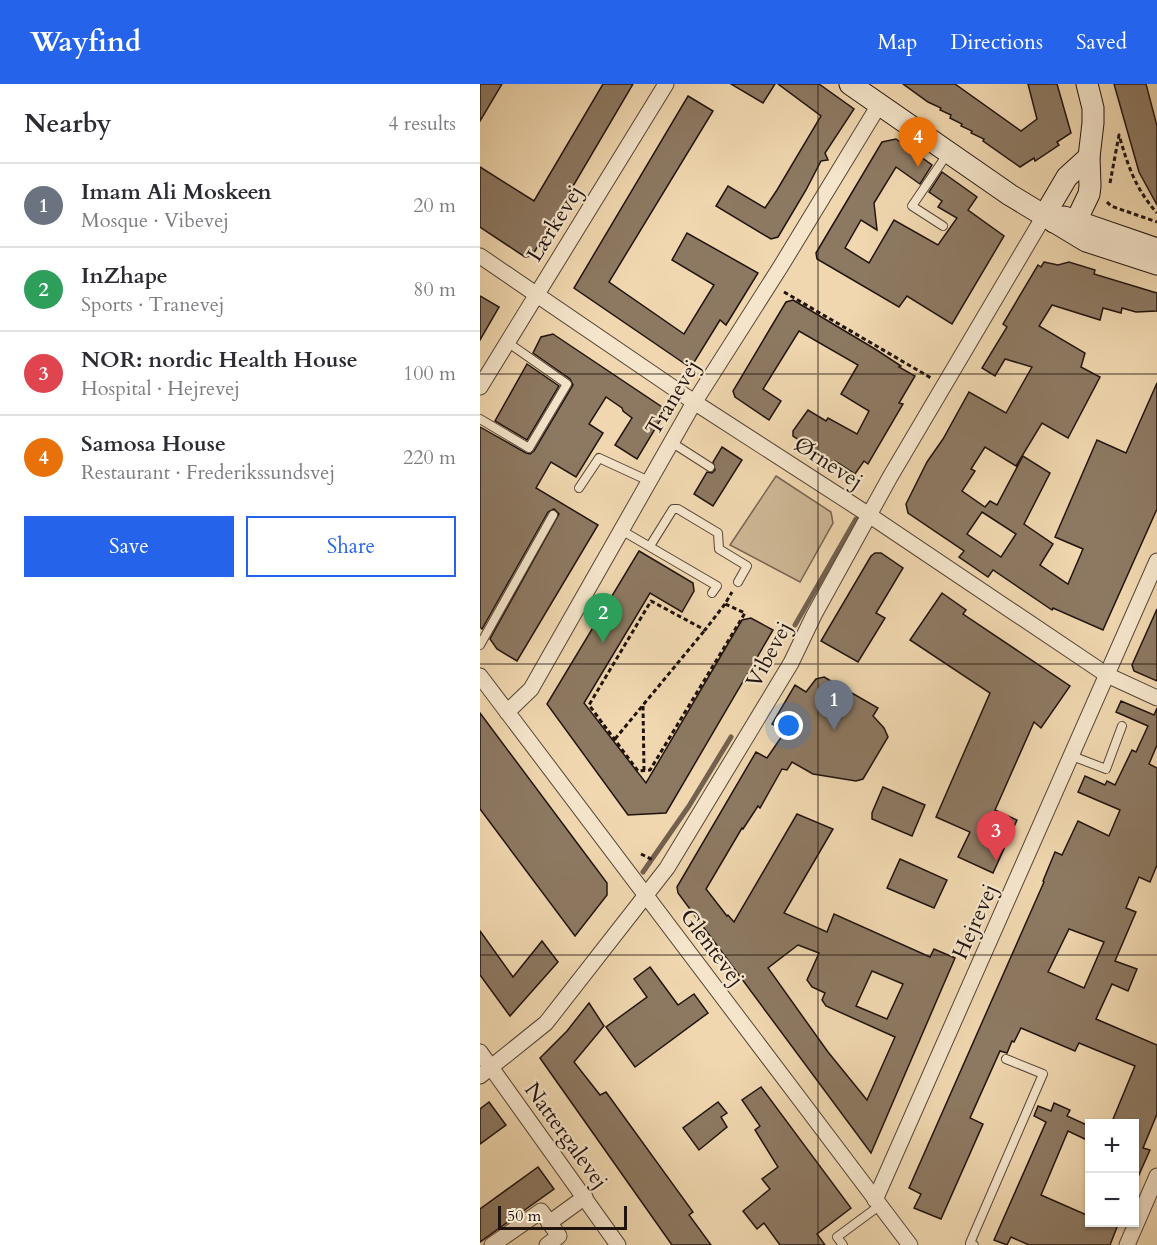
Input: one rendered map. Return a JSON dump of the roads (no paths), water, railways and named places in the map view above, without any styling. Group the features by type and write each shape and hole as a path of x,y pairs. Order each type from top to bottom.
{"street":[{"name":"Lærkevej","path":"480,387 666,84"},
{"path":"850,84 1026,205 1064,224 1076,221 1157,249"},
{"path":"1076,221 1089,194 1093,108 1087,84"},
{"name":"Tranevej","path":"507,712 531,689 694,402 879,105"},
{"path":"1049,216 1067,177 1089,157"},
{"path":"1049,216 1086,241 1157,264"},
{"name":"Vibevej","path":"485,1072 546,1023 667,868 753,728 943,385 1049,216"},
{"name":"Ørnevej","path":"480,256 694,402 869,515 1107,675 1157,699"},
{"name":"Hejrevej","path":"877,1203 1157,561"},
{"name":"Glentevej","path":"480,676 910,1245"},
{"name":"Nattergalevej","path":"480,1052 485,1072 585,1197 618,1245"},
{"path":"1127,1245 1157,1176"},
{"path":"549,1223 585,1197"},
{"path":"492,1245 541,1210 559,1236 547,1245"}],"lane":[{"path":"943,226 912,206 949,152"},
{"path":"480,419 529,448 567,384 507,342"},
{"path":"671,442 710,467"},
{"path":"579,488 599,458 649,481"},
{"path":"650,546 674,509 678,509 718,533 719,549 747,566 738,582"},
{"path":"480,645 553,515"},
{"path":"621,530 717,586 712,593"},
{"path":"1072,756 1106,769 1122,726"},
{"path":"974,1245 970,1244 1043,1074 1006,1059"},
{"path":"843,1245 837,1237 877,1203"}],"waterway":[{"path":"795,625 856,519"},
{"path":"643,872 689,806 731,737"}],"place":[{"name":"Samosa House","path":"918,167"},
{"name":"InZhape","path":"603,643"},
{"name":"Imam Ali Moskeen","path":"834,730"},
{"name":"NOR: nordic Health House","path":"996,861"}]}
